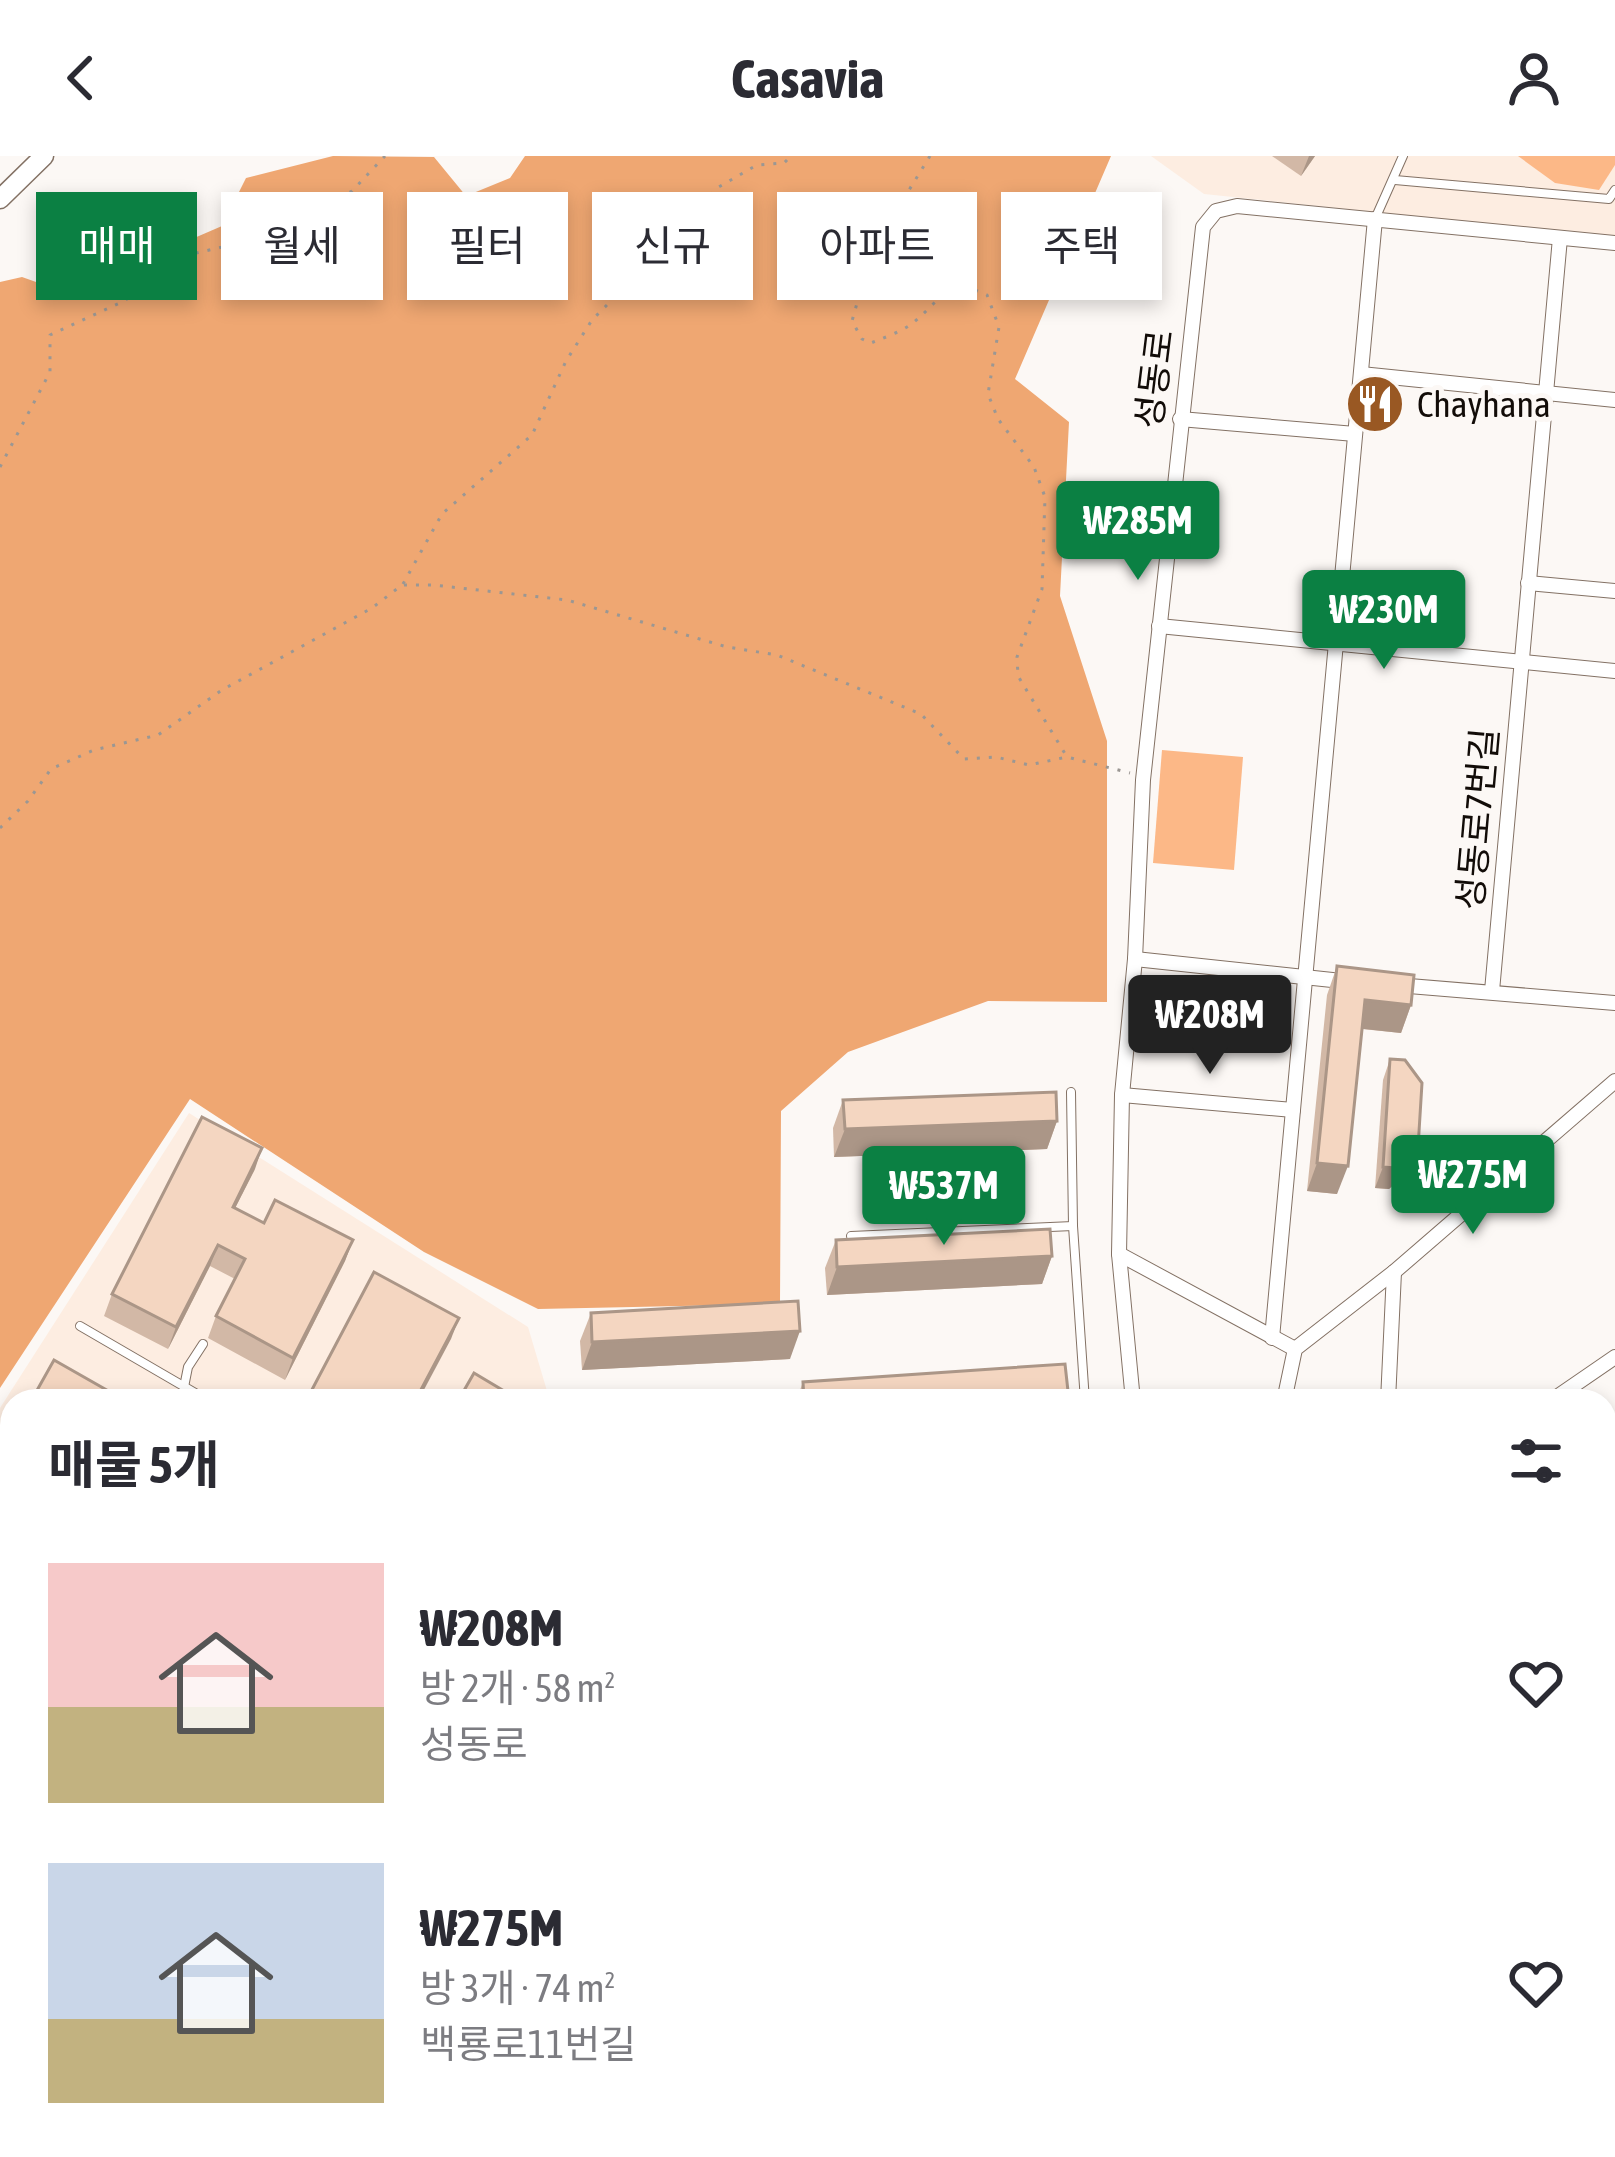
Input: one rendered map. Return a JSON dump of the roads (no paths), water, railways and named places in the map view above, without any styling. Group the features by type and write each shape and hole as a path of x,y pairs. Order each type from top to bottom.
{"main road":[{"path":"0,199 44,156"}],"street":[{"name":"성동로","path":"1131,1389 1119,1254 1122,1095 1135,959 1144,776 1202,227 1216,211 1238,206 1615,243"},
{"path":"1272,1337 1375,219"},
{"name":"성동로7번길","path":"1492,992 1561,238"},
{"path":"1361,374 1615,400"},
{"path":"1180,419 1355,434"},
{"path":"1528,583 1615,591"},
{"path":"1159,626 1615,671"},
{"path":"1135,959 1615,1003"},
{"path":"1287,1389 1295,1349 1394,1272 1615,1081"},
{"path":"1122,1095 1293,1110"},
{"path":"1119,1254 1295,1349"},
{"path":"1389,1389 1394,1272"},
{"path":"1568,1389 1615,1357"}],"lane":[{"path":"1375,219 1402,156"},
{"path":"1395,180 1609,199 1615,190"},
{"path":"1071,1092 1073,1226 1084,1389"},
{"path":"851,1236 1073,1226"},
{"path":"80,1326 188,1389"},
{"path":"184,1387 188,1367 203,1345"}],"place":[{"name":"Chayhana","path":"1375,404"}]}
